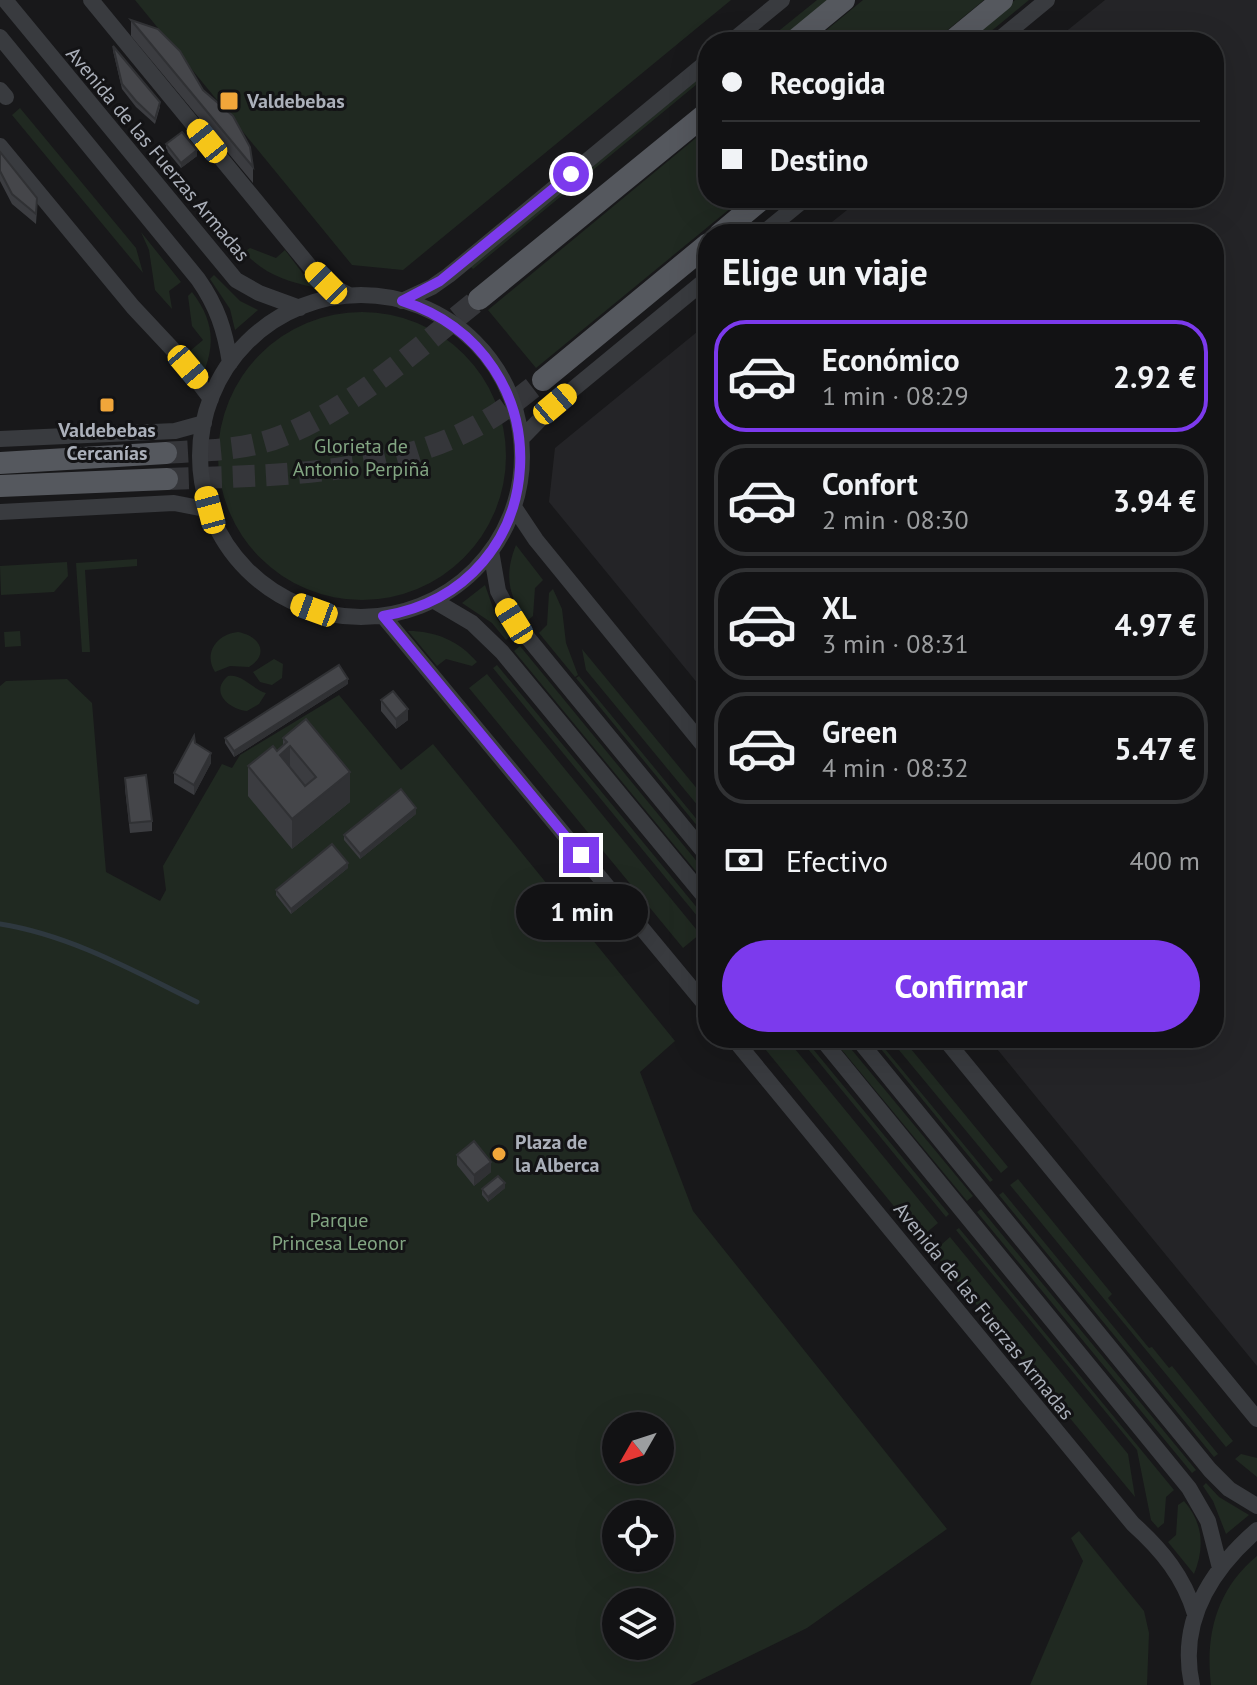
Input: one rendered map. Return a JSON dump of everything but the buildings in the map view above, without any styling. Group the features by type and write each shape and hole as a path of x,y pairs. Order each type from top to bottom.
{"main road":[{"path":"805,32 844,0"},
{"path":"963,32 1002,0"},
{"path":"479,299 698,120"},
{"path":"732,224 751,208"},
{"path":"543,380 698,252"},
{"path":"0,463 166,453"},
{"path":"0,486 167,479"}],"street":[{"name":"Avenida de las Fuerzas Armadas","path":"5,0 236,280 259,293 300,308"},
{"path":"91,0 311,268 326,283 351,296"},
{"path":"743,32 782,0"},
{"path":"1008,32 1047,0"},
{"path":"0,37 213,300 221,318 230,363"},
{"path":"402,301 449,275 698,69"},
{"path":"0,146 133,307 177,354 211,399"},
{"path":"774,224 794,208"},
{"path":"521,439 555,404 698,286"},
{"path":"351,296 377,296 402,301 442,318 458,329 485,354 508,394 521,439 521,466 514,507 491,551 465,579 433,600 383,616 335,615 296,603 255,577 230,550 210,510 201,469 204,423 211,399 230,363 254,336 283,315 333,298 351,296"},
{"path":"0,439 175,431 204,423"},
{"path":"0,512 174,503 210,510"},
{"path":"514,507 553,562 698,739"},
{"path":"491,551 498,591 514,621 698,845"},
{"path":"433,600 472,623 502,652 698,889"},
{"path":"383,616 698,996"},
{"name":"Avenida de las Fuerzas Armadas","path":"741,1048 1133,1524 1154,1543 1188,1589 1195,1614"},
{"path":"829,1048 1189,1488 1208,1521 1220,1568"},
{"path":"865,1048 1210,1470 1229,1489 1257,1506"},
{"path":"952,1048 1257,1419"},
{"path":"1192,1685 1189,1646 1195,1614 1205,1588 1257,1530"}],"shaded area":[{"path":"1105,0 1257,0 1257,1366 996,1048 1224,1048 1224,224 830,224 850,208 1224,208 1224,32 1065,32"},
{"path":"698,331 698,684 549,502 555,448"}],"green space":[{"path":"135,0 731,0 403,270 352,265"},
{"path":"817,0 831,0 792,32 777,32"},
{"path":"863,0 984,0 945,32 824,32"},
{"path":"1015,0 1029,0 990,32 976,32"},
{"path":"698,79 698,83 473,269 471,267"},
{"path":"20,108 136,248 143,273 12,115"},
{"path":"698,136 698,208 731,208 711,224 698,224 698,235 536,368 488,310"},
{"path":"141,232 181,282 169,291 172,309 155,290 149,250"},
{"path":"250,248 276,258 285,250 313,287 268,271 244,252"},
{"path":"214,275 240,301 258,310 235,330 230,309 210,279"},
{"path":"192,292 204,310 210,329 205,369 190,351 203,340 192,326 188,296"},
{"name":"Glorieta de Antonio Perpiñá","path":"362,312 390,315 417,323 442,336 464,354 482,376 495,401 503,428 506,456 503,484 495,511 482,536 464,558 442,576 417,589 390,597 362,600 334,597 307,589 282,576 260,558 242,536 229,511 221,484 218,456 221,428 229,401 242,376 260,354 282,336 307,323 334,315"},
{"path":"516,545 543,580 535,588 533,616 527,621 510,585 510,566"},
{"path":"137,559 137,566 85,570 90,652 82,652 76,563"},
{"path":"67,562 68,576 54,592 1,595 0,566"},
{"path":"485,585 497,619 510,636 506,640 492,623 462,603"},
{"path":"553,589 562,609 566,643 578,675 575,677 539,633 547,625 549,593"},
{"path":"20,631 21,646 5,647 4,632"},
{"path":"408,631 446,639 463,648 477,662 472,666 446,659 437,666"},
{"path":"238,632 257,641 261,651 259,657 249,667 230,666 215,672 211,658 214,646 224,636"},
{"path":"520,646 698,863 698,874 514,651"},
{"path":"582,649 698,790 698,806 586,670"},
{"path":"274,659 283,664 282,678 272,685 260,682 253,672"},
{"path":"497,665 698,909 698,917 493,668"},
{"path":"487,674 698,932 698,936 683,948 469,688"},
{"path":"228,676 238,677 266,693 259,704 247,711 228,703 220,688"},
{"path":"579,676 698,821 698,827 576,678"},
{"name":"Parque Princesa Leonor","path":"67,679 92,703 106,872 160,901 166,890 163,866 222,764 232,768 240,755 339,695 401,770 433,744 675,1041 640,1072 693,1211 947,1529 807,1628 690,1685 0,1685 0,686 6,681"},
{"path":"764,1048 794,1048 938,1223 920,1238"},
{"path":"807,1048 812,1048 949,1214 946,1217"},
{"path":"840,1048 850,1048 973,1196 967,1201"},
{"path":"880,1048 884,1048 993,1180 990,1182"},
{"path":"897,1048 910,1048 1008,1167 1001,1173"},
{"path":"1018,1179 1112,1294 1108,1298 1149,1348 1152,1347 1169,1368 1172,1366 1233,1441 1226,1447 1010,1185"},
{"path":"1003,1192 1218,1454 1214,1457 999,1195"},
{"path":"981,1209 1196,1470 1192,1473 977,1212"},
{"path":"959,1228 1174,1490 1166,1497 1164,1523 1158,1528 1151,1520 1137,1450 956,1230"},
{"path":"950,1237 1128,1454 1135,1497 933,1252"},
{"path":"1241,1454 1257,1458 1257,1477 1235,1459"},
{"path":"1206,1483 1219,1497 1249,1515 1226,1534 1213,1501 1203,1486"},
{"path":"1184,1501 1195,1518 1200,1536 1200,1554 1194,1574 1168,1542 1176,1535 1178,1505"},
{"path":"1079,1531 1144,1611 1149,1633 1147,1685 1030,1685 1083,1561 1071,1538"},
{"path":"1257,1556 1257,1685 1211,1685 1210,1648 1217,1614 1232,1583"}],"waterway":[{"path":"0,924 76,945 197,1002"}],"tunnel":[{"path":"166,453 254,445 308,424 385,375 479,299"},
{"path":"167,479 291,474 373,462 413,452 452,438 489,419 543,380"}],"place":[{"name":"Valdebebas","path":"229,101"},
{"name":"Valdebebas Cercanías","path":"107,405"},
{"name":"Plaza de la Alberca","path":"499,1154"}],"route":[{"path":"571,174 440,281 402,301 426,310 458,329 496,369 517,420 521,466 508,523 479,566 450,591 433,600 383,616 581,855"}]}
